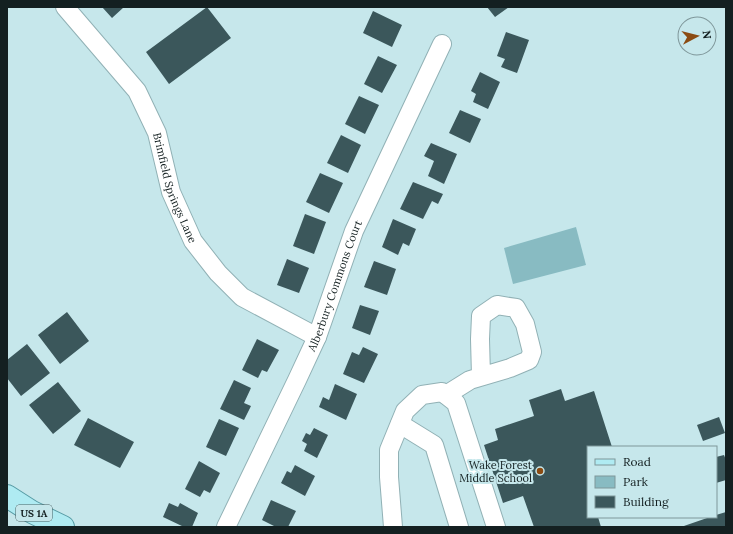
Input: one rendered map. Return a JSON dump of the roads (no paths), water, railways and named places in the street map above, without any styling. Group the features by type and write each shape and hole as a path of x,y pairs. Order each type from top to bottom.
{"main road":[{"name":"US 1A","path":"7,496 32,512 63,527"}],"street":[{"name":"Brimfield Springs Lane","path":"65,7 137,90 157,133 171,192 193,241 218,273 242,297 317,337"},
{"name":"Alberbury Commons Court","path":"226,527 317,337 354,231 442,44"},
{"path":"446,395 470,380 481,376"},
{"path":"393,527 389,477 389,450 405,411 422,395 442,392 456,403 496,527"},
{"path":"400,424 434,445 459,527"}],"place":[{"name":"Wake Forest Middle School","path":"540,471"}]}
